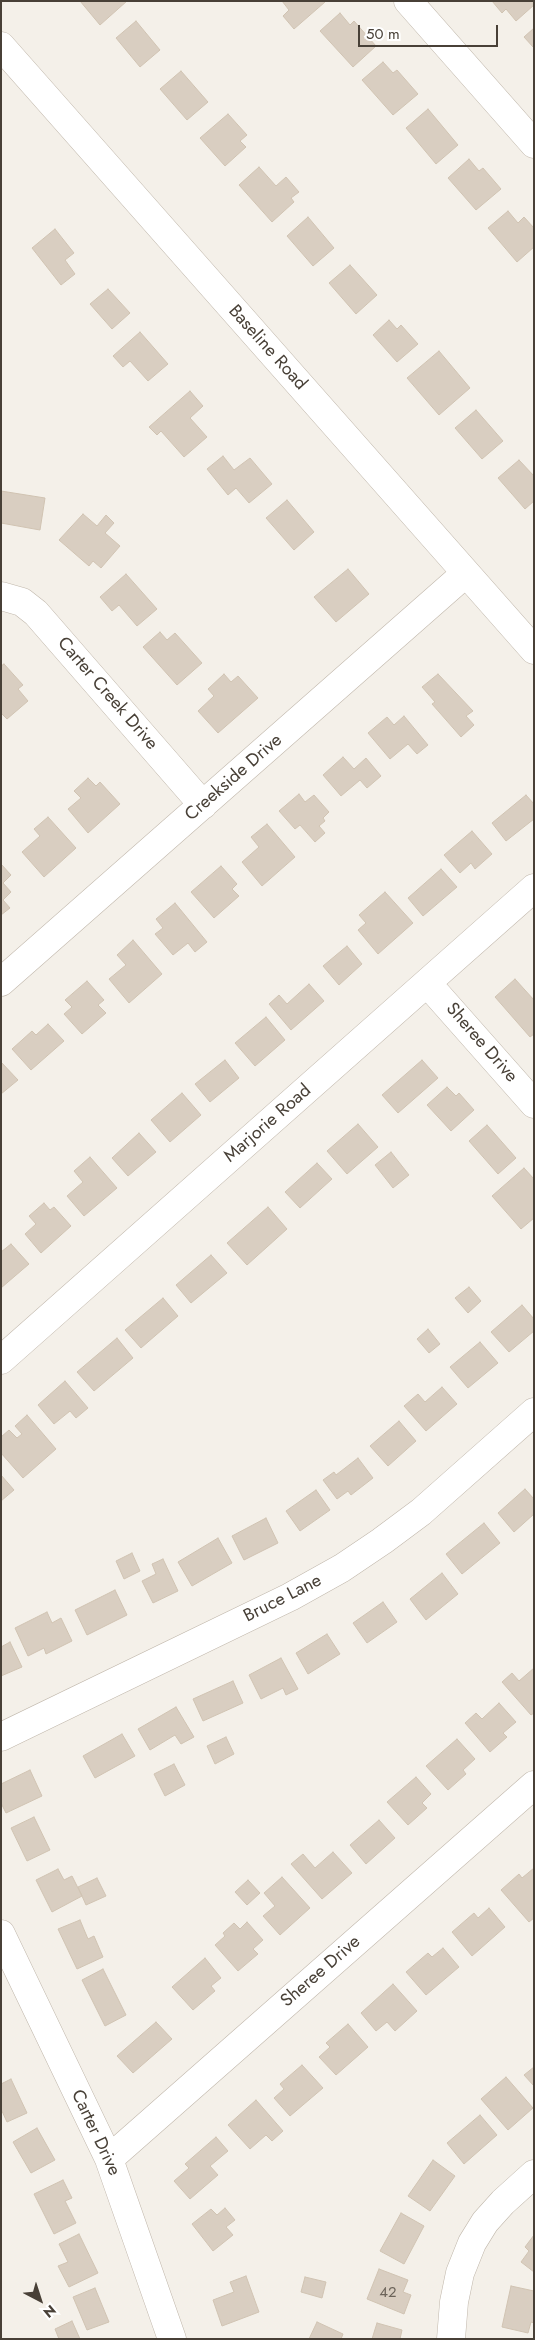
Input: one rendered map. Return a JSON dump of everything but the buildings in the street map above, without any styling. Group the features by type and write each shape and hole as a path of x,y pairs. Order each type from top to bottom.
{"street":[{"path":"408,1 534,144"},
{"name":"Baseline Road","path":"1,46 534,650"},
{"name":"Creekside Drive","path":"1,982 466,573"},
{"name":"Carter Creek Drive","path":"1,596 22,602 36,613 203,805"},
{"name":"Marjorie Road","path":"1,1360 534,888"},
{"name":"Sheree Drive","path":"428,983 534,1104"},
{"name":"Bruce Lane","path":"1,1737 290,1597 342,1568 420,1512 534,1412"},
{"name":"Sheree Drive","path":"109,2159 534,1785"},
{"name":"Carter Drive","path":"1,1934 109,2159 172,2339"},
{"path":"451,2339 454,2302 460,2273 472,2243 485,2222 503,2202 534,2174"}]}
